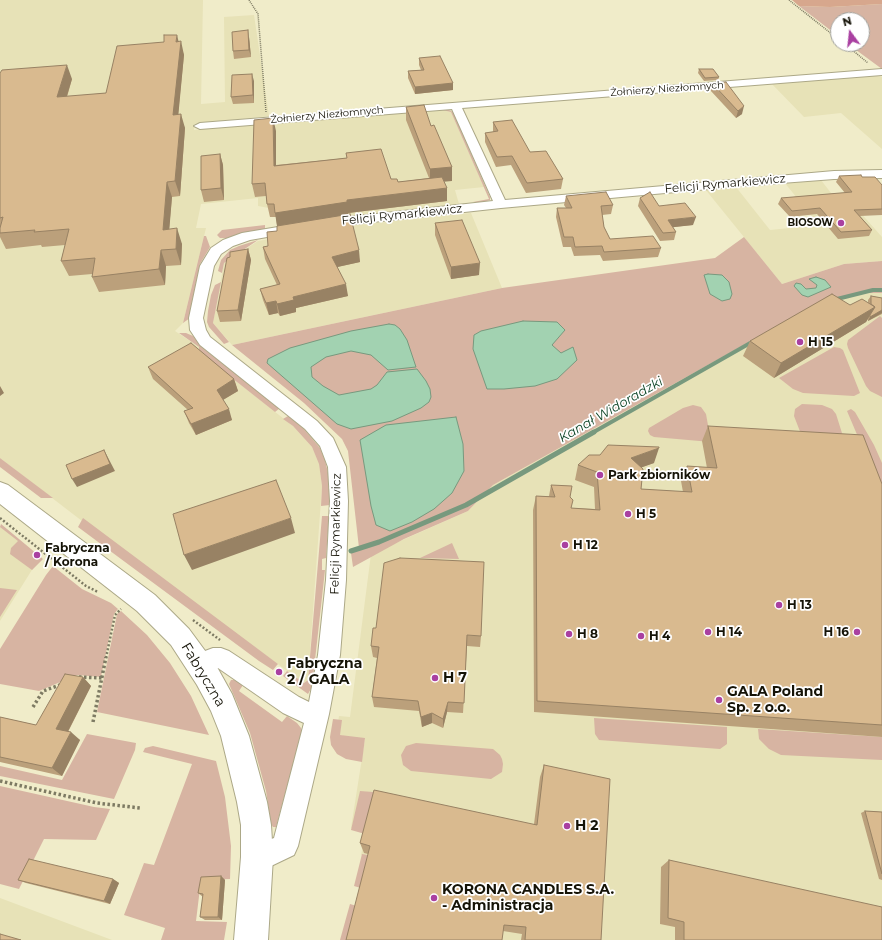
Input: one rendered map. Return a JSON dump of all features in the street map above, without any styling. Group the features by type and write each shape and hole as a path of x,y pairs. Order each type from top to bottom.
{"street":[{"name":"Żołnierzy Niezłomnych","path":"200,126 881,72"},
{"path":"455,105 501,204"},
{"name":"Felicji Rymarkiewicz","path":"257,857 269,854 285,846 318,714 329,655 333,622 339,509 337,467 327,443 311,425 212,349 201,336 197,324 197,311 207,266 212,256 222,247 247,236 353,220 501,204 786,178 882,174"},
{"name":"Fabryczna","path":"0,491 146,603 180,637 201,666 230,722 240,751 252,802 256,825 257,857 251,940"},
{"path":"201,666 213,658 221,658 291,705 308,713 318,714"}],"path":[{"path":"249,0 258,14 266,120"},
{"path":"789,0 830,33"},
{"path":"855,52 881,72"},
{"path":"0,518 86,586 100,593"},
{"path":"120,604 126,609"},
{"path":"93,722 115,615 120,609"},
{"path":"72,679 77,677 103,678"},
{"path":"33,707 43,692 62,684"},
{"path":"0,781 96,803 140,808"}],"shaded area":[{"path":"0,0 203,0 201,104 225,102 224,17 254,15 269,116 194,124 194,130 442,110 451,112 484,187 455,190 459,204 336,218 270,217 269,208 258,206 258,198 201,204 196,228 206,228 183,323 175,331 199,347 199,352 293,426 312,447 319,463 322,486 308,680 304,683 125,554 0,458"},
{"path":"792,0 882,0 882,4 830,7 799,6"},
{"path":"882,4 882,69 859,52 870,52 870,12 830,12 830,30 799,6 830,7"},
{"path":"868,74 882,77 882,149 841,113 804,117 770,82"},
{"path":"442,110 449,110 453,112 490,200 480,203 473,202 489,199 451,112"},
{"path":"821,180 831,193 843,193 882,237 882,261 844,264 782,284 705,189 736,187 770,230 819,225 784,182"},
{"path":"471,213 502,288 232,345 213,323 224,263 258,241 349,226"},
{"path":"265,225 265,229 241,233 227,238 220,238 217,235 222,230"},
{"path":"204,236 206,236 210,247 200,264 191,306 190,318 183,323"},
{"path":"744,237 782,284 844,264 882,261 882,293 864,293 819,303 493,485 468,511 404,539 353,567 351,553 359,548 348,451 342,439 304,403 232,345 502,288 715,258"},
{"path":"258,240 224,263 222,273 218,271 221,260 230,250"},
{"path":"704,275 722,275 729,282 732,294 730,299 722,301 710,294"},
{"path":"816,277 825,280 831,287 808,297 802,295 794,286 796,283 801,284 806,289 816,288 817,285 809,279"},
{"path":"221,282 213,323 229,342 224,344 209,327 207,322 211,295 215,285"},
{"path":"864,293 882,293 882,940 351,940 370,859 361,855 366,832 351,828 365,739 336,735 339,716 350,717 371,554 468,511 493,485 819,303"},
{"path":"880,316 882,318 882,397 870,391 866,386 847,344 848,340"},
{"path":"523,321 557,322 565,330 552,345 561,353 573,347 577,360 557,379 535,386 487,389 473,349 474,335 481,331"},
{"path":"389,324 395,325 400,329 407,340 416,367 388,370 371,355 351,351 326,357 311,367 312,377 323,386 339,395 371,389 377,385 387,372 417,369 430,389 431,397 429,402 421,408 392,421 351,429 337,424 267,363 268,359 290,348 351,331"},
{"path":"179,333 186,333 193,336 208,352 280,408 275,412 199,352 199,347"},
{"path":"834,347 843,350 860,393 854,396 803,393 793,389 779,378"},
{"path":"802,404 822,405 832,409 836,414 847,449 806,447 794,416 795,409"},
{"path":"693,405 701,407 706,414 711,442 654,437 650,435 648,431 649,428 683,408"},
{"path":"851,409 855,412 874,445 882,463 882,527 864,451 847,411"},
{"path":"288,416 303,428 320,448 328,473 330,505 321,506 322,486 319,464 312,447 293,426 283,419"},
{"path":"456,417 463,444 464,471 452,493 434,509 412,522 390,531 376,525 371,506 360,440 386,425"},
{"path":"0,458 53,498 41,498 0,467"},
{"path":"322,516 329,516 326,558 322,559 322,570 325,570 312,687 308,694 283,676 287,671 304,683 308,680"},
{"path":"83,518 278,664 273,670 259,661 78,527"},
{"path":"1,524 43,559 32,570 10,554 11,548 18,541 0,527"},
{"path":"0,526 40,557 0,621"},
{"path":"452,543 459,559 420,558"},
{"path":"53,566 82,589 111,603 118,609 114,614 101,677 77,675 39,691 0,684 0,649"},
{"path":"0,588 17,590 0,617"},
{"path":"121,611 147,635 170,663 191,696 209,735 97,712 117,614"},
{"path":"231,680 235,680 243,685 239,691 282,722 287,716 297,723 302,731 276,827 273,827 271,824 266,791 250,733 229,684"},
{"path":"594,718 727,727 727,744 720,749 599,740 595,734"},
{"path":"333,719 342,720 340,735 365,738 362,762 346,759 337,754 331,745 330,737"},
{"path":"758,729 882,737 882,760 781,755 769,749 759,739"},
{"path":"87,734 136,743 135,750 114,799 0,776 0,766 62,780"},
{"path":"416,743 493,749 502,759 502,772 491,779 411,771 403,765 401,755 406,746"},
{"path":"153,746 216,761 225,797 231,846 230,879 201,880 196,921 227,922 224,940 161,940 165,928 124,915 144,863 154,865 192,764 143,752 145,748"},
{"path":"0,786 94,807 110,809 96,840 44,839 19,889 0,884"},
{"path":"360,791 386,793 365,834 351,830"},
{"path":"362,854 373,856 364,889 354,886"},
{"path":"0,898 112,940 0,940"},
{"path":"350,904 360,907 352,940 340,940"}],"building":[{"path":"248,30 249,50 233,51 232,32"},
{"path":"164,35 177,35 176,42 181,41 173,115 181,114 175,181 167,182 163,230 177,228 176,249 161,250 159,269 92,277 95,258 61,261 69,229 0,233 3,217 0,218 0,73 2,70 67,65 57,97 106,93 117,46 164,42"},
{"path":"440,56 453,83 415,87 408,71 424,70 419,58"},
{"path":"699,69 713,69 719,77 705,78"},
{"path":"252,74 253,95 231,97 232,75"},
{"path":"726,82 744,106 738,111 712,83"},
{"path":"424,105 431,126 434,125 452,167 430,169 406,107"},
{"path":"273,118 274,166 347,158 346,153 381,149 391,179 397,179 398,182 442,177 447,188 347,200 347,202 275,213 274,204 267,204 265,183 252,184 254,120"},
{"path":"512,120 530,152 546,151 563,179 527,183 512,156 497,157 485,133 498,131 493,122"},
{"path":"220,154 221,188 201,190 201,156"},
{"path":"861,175 862,177 875,177 882,185 882,209 854,210 872,230 841,232 820,208 792,211 781,198 852,192 839,176"},
{"path":"606,192 613,205 601,206 604,227 610,239 653,236 661,248 604,252 602,246 575,247 573,237 564,237 557,208 572,208 566,196"},
{"path":"650,192 659,206 685,203 696,217 668,220 676,232 663,233 640,198"},
{"path":"350,214 359,250 332,257 346,284 293,297 294,300 277,304 276,301 266,303 260,289 280,284 263,247 268,246 267,232 277,231 277,226"},
{"path":"462,220 480,263 451,267 435,223"},
{"path":"248,249 238,310 217,311 227,258 230,257 230,252"},
{"path":"832,294 850,305 862,299 875,307 781,363 750,341"},
{"path":"871,296 882,298 882,310 870,317 875,307 871,304"},
{"path":"191,343 234,379 217,390 229,409 191,424 184,411 193,408 148,367"},
{"path":"708,426 863,435 882,484 882,725 537,701 536,496 555,497 551,485 572,486 570,497 573,500 571,508 600,510 597,472 578,465 589,455 600,455 608,445 659,447 631,458 643,469 641,489 692,492 687,466 717,468"},
{"path":"104,450 110,464 72,479 66,465"},
{"path":"276,480 291,518 184,555 173,514"},
{"path":"400,558 484,562 481,636 467,635 464,703 448,702 443,719 432,713 421,717 418,701 372,697 379,647 371,646 373,628 376,628 384,563"},
{"path":"65,674 83,677 56,729 71,732 52,768 0,757 0,717 36,725"},
{"path":"544,765 610,779 601,940 525,940 526,927 504,925 502,940 346,940 370,846 360,843 374,790 537,825"},
{"path":"865,811 882,812 882,874"},
{"path":"29,859 113,879 104,901 18,880"},
{"path":"669,860 882,907 882,940 684,940 684,922 668,918"},
{"path":"221,876 218,917 200,917 203,894 198,893 201,877"},
{"path":"0,934 21,940 0,940"}],"waterway":[{"name":"Kanał Widoradzki","path":"833,300 873,290 882,290"},
{"name":"Kanał Widoradzki","path":"592,433 752,342"},
{"name":"Kanał Widoradzki","path":"351,551 379,542 466,505 594,432"}],"place":[{"name":"BIOSOW","path":"841,223"},
{"name":"H 15","path":"800,342"},
{"name":"Park zbiorników","path":"600,475"},
{"name":"H 5","path":"628,514"},
{"name":"H 12","path":"565,545"},
{"name":"Fabryczna / Korona","path":"37,555"},
{"name":"H 13","path":"779,605"},
{"name":"H 14","path":"708,632"},
{"name":"H 16","path":"857,632"},
{"name":"H 8","path":"569,634"},
{"name":"H 4","path":"641,636"},
{"name":"Fabryczna 2 / GALA","path":"279,672"},
{"name":"H 7","path":"435,678"},
{"name":"GALA Poland Sp. z o.o.","path":"719,700"},
{"name":"H 2","path":"567,826"},
{"name":"KORONA CANDLES S.A. - Administracja","path":"434,898"}]}
